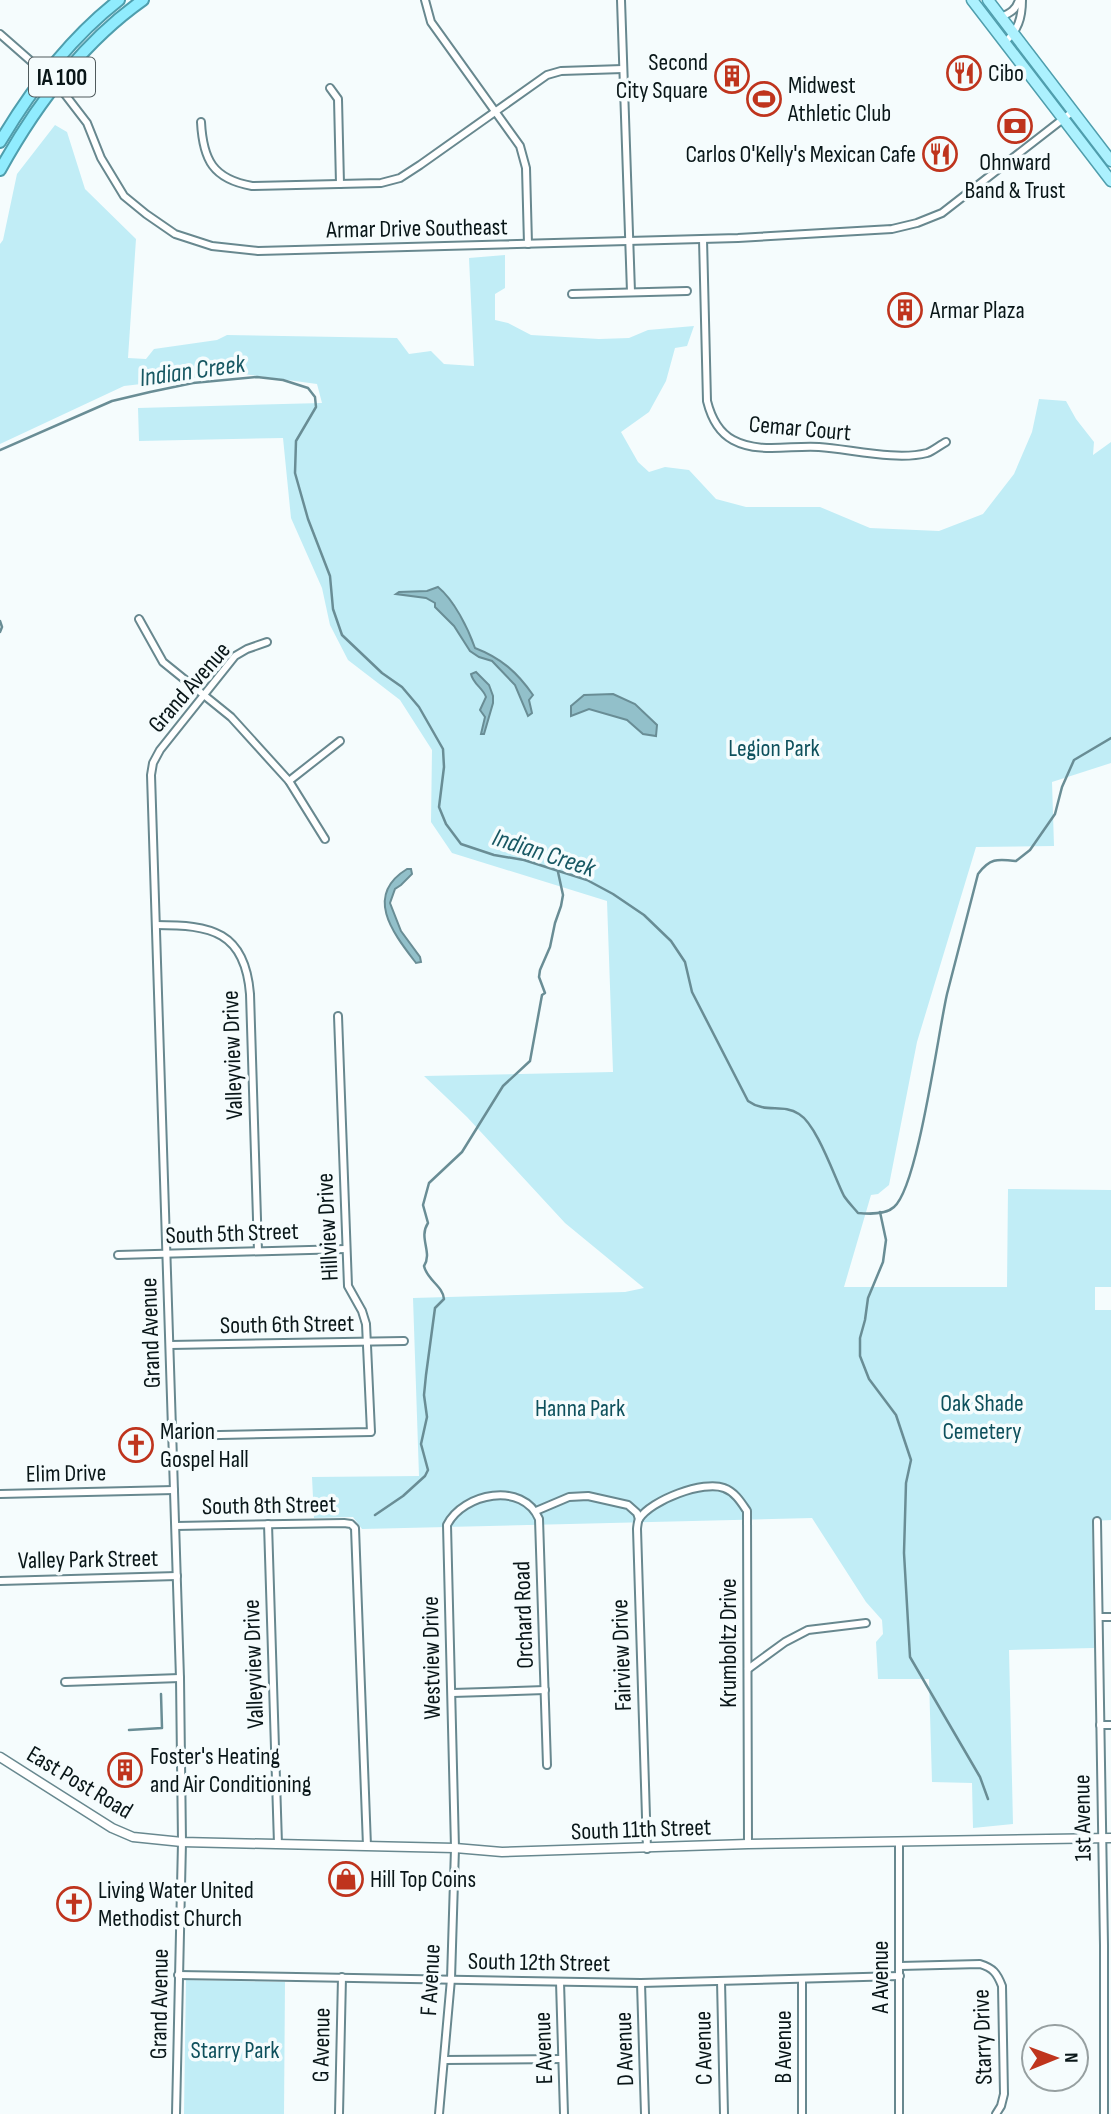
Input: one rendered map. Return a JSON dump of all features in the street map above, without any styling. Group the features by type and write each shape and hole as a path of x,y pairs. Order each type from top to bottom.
{"highway":[{"name":"IA 100","path":"0,142 72,41 119,0"},
{"name":"IA 100","path":"0,170 23,129 88,47 144,0"}],"main road":[{"path":"972,0 1111,181"},
{"path":"988,0 1111,161"}],"street":[{"path":"425,0 431,22 520,146 526,168 528,244"},
{"path":"621,0 631,292"},
{"path":"1004,43 1014,35 1020,21 1020,0"},
{"path":"1001,17 1011,13 1020,0"},
{"name":"Armar Drive Southeast","path":"0,34 57,84 87,124 101,158 124,196 175,234 204,244 258,251 629,242 891,229 942,213 1072,112"},
{"path":"201,122 205,155 221,176 235,183 252,186 381,183 400,178 547,75 561,71 623,69"},
{"path":"330,88 338,99 340,184"},
{"name":"Cemar Court","path":"703,239 706,401 711,417 721,431 732,440 748,446 826,447 869,454 927,453 946,442"},
{"path":"572,294 687,291"},
{"path":"139,619 163,662 240,726 289,781 325,839"},
{"name":"Grand Avenue","path":"176,2114 182,1842 180,1678 151,775 153,763 160,750 235,656 267,642"},
{"path":"289,781 340,741"},
{"name":"Valleyview Drive","path":"156,925 192,925 207,928 235,947 244,960 249,976 250,994 258,1251"},
{"name":"Hillview Drive","path":"172,1436 371,1432 367,1342 362,1311 348,1286 338,1016"},
{"name":"South 5th Street","path":"118,1255 346,1249"},
{"name":"South 6th Street","path":"170,1345 404,1341"},
{"name":"Krumboltz Drive","path":"639,1519 657,1504 690,1489 710,1485 723,1487 735,1494 747,1511 748,1844"},
{"name":"Elim Drive","path":"0,1494 174,1490"},
{"name":"Westview Drive","path":"455,1848 447,1525 458,1511 470,1503 495,1496 517,1497 536,1511"},
{"path":"536,1511 569,1497 588,1496 628,1505 637,1513 639,1519"},
{"name":"Orchard Road","path":"536,1511 539,1519 547,1765"},
{"name":"Fairview Drive","path":"639,1519 637,1543 647,1849"},
{"name":"1st Avenue","path":"1097,1521 1100,1725 1106,1838 1107,2048 1104,2114"},
{"name":"South 8th Street","path":"176,1526 344,1522 355,1528 367,1846"},
{"name":"Valleyview Drive","path":"268,1524 278,1844"},
{"name":"Valley Park Street","path":"0,1581 177,1576"},
{"path":"1099,1617 1111,1617"},
{"path":"748,1669 785,1642 808,1630 866,1623"},
{"path":"65,1682 180,1678"},
{"path":"452,1693 545,1690"},
{"path":"1100,1725 1111,1725"},
{"name":"East Post Road","path":"0,1757 112,1828 133,1837 182,1842"},
{"name":"South 11th Street","path":"182,1842 455,1848 502,1852 899,1840 1106,1838"},
{"name":"A Avenue","path":"899,1840 899,2114"},
{"name":"F Avenue","path":"439,2114 451,1979 455,1848"},
{"name":"Starry Drive","path":"900,1966 980,1965 990,1967 998,1974 1002,1986 1004,2094 1002,2106 996,2114"},
{"name":"South 12th Street","path":"178,1975 641,1983 900,1976"},
{"name":"G Avenue","path":"339,2114 342,1977"},
{"name":"B Avenue","path":"802,1979 802,2114"},
{"name":"C Avenue","path":"721,1981 724,2114"},
{"name":"E Avenue","path":"560,1982 564,2114"},
{"name":"D Avenue","path":"641,1983 645,2114"},
{"path":"444,2060 562,2059"}],"green space":[{"path":"55,125 67,132 85,189 136,239 128,358 146,359 154,349 217,340 227,335 397,338 409,354 431,351 444,364 474,366 469,258 505,255 505,288 495,294 495,320 508,323 531,335 629,338 648,330 694,326 687,346 675,348 666,381 649,412 621,432 638,462 649,472 665,467 689,470 716,499 746,507 820,507 870,528 939,531 983,514 1014,474 1032,432 1039,399 1066,401 1094,442 1093,455 1111,442 1111,763 1052,782 1054,846 976,847 917,1042 889,1185 878,1194 871,1195 844,1287 1007,1287 1008,1189 1111,1190 1111,1287 1095,1287 1095,1310 1111,1310 1111,1520 1092,1521 1094,1648 1009,1650 1013,1824 973,1828 972,1783 932,1782 929,1679 878,1679 876,1642 883,1634 882,1620 866,1602 812,1518 362,1529 353,1517 314,1518 312,1477 419,1476 413,1298 625,1292 644,1288 565,1223 467,1117 424,1076 613,1072 607,901 452,853 431,822 432,750 400,700 348,660 330,625 322,588 291,518 283,438 139,441 138,408 322,403 317,384 236,373 124,386 0,444 0,244 17,174"},
{"name":"Starry Park","path":"186,1980 285,1982 284,2114 184,2114"}],"shaded area":[{"path":"438,587 460,615 475,648 508,667 533,695 529,700 532,713 528,716 515,685 492,661 470,651 454,626 435,607 435,603 426,598 396,594 427,591"},
{"path":"476,672 489,685 493,696 484,734 481,734 485,717 480,710 486,697 472,677 471,674"},
{"path":"613,694 635,704 657,725 656,736 643,734 627,720 589,709 571,716 571,706 584,695"},
{"path":"407,869 411,869 412,874 395,889 390,903 401,931 420,957 421,962 416,963 392,928 385,903 387,891 394,880"}],"waterway":[{"name":"Indian Creek","path":"0,450 112,401 193,383 257,377 283,380 308,388 315,397 316,407 296,441 295,473 308,519 330,576 333,609 342,635 382,673 402,687 419,707 443,749 444,767 439,807 446,824 461,844 587,880 644,915 671,941 685,962 692,992 748,1101 761,1107 793,1111 806,1120 819,1140 844,1196 858,1213 872,1214 890,1210 903,1194 919,1141 947,994 978,874 990,862 1016,861 1030,850 1055,814 1062,787 1074,760 1111,738"},
{"name":"Indian Creek","path":"0,621 0,632"},
{"path":"375,1515 403,1496 428,1470 421,1444 427,1417 424,1395 435,1308 444,1299 424,1266 427,1255 424,1234 428,1223 423,1205 429,1183 462,1152 503,1086 530,1061 542,995 545,993 539,977 540,970 550,947 563,895 558,872"},
{"path":"880,1212 886,1240 883,1262 868,1298 860,1338 860,1356 869,1379 896,1415 911,1460 906,1483 904,1553 910,1657 980,1777 988,1799"},
{"path":"129,1730 162,1728 161,1694"}],"place":[{"name":"Cibo","path":"964,73"},
{"name":"Second City Square","path":"732,76"},
{"name":"Midwest Athletic Club","path":"764,99"},
{"name":"Ohnward Band & Trust","path":"1015,126"},
{"name":"Carlos O'Kelly's Mexican Cafe","path":"940,154"},
{"name":"Armar Plaza","path":"905,310"},
{"name":"Marion Gospel Hall","path":"136,1445"},
{"name":"Foster's Heating and Air Conditioning","path":"125,1770"},
{"name":"Hill Top Coins","path":"346,1879"},
{"name":"Living Water United Methodist Church","path":"74,1904"}],"park label":[{"name":"Legion Park","path":"774,748"},
{"name":"Hanna Park","path":"580,1408"},
{"name":"Oak Shade Cemetery","path":"982,1417"}]}
